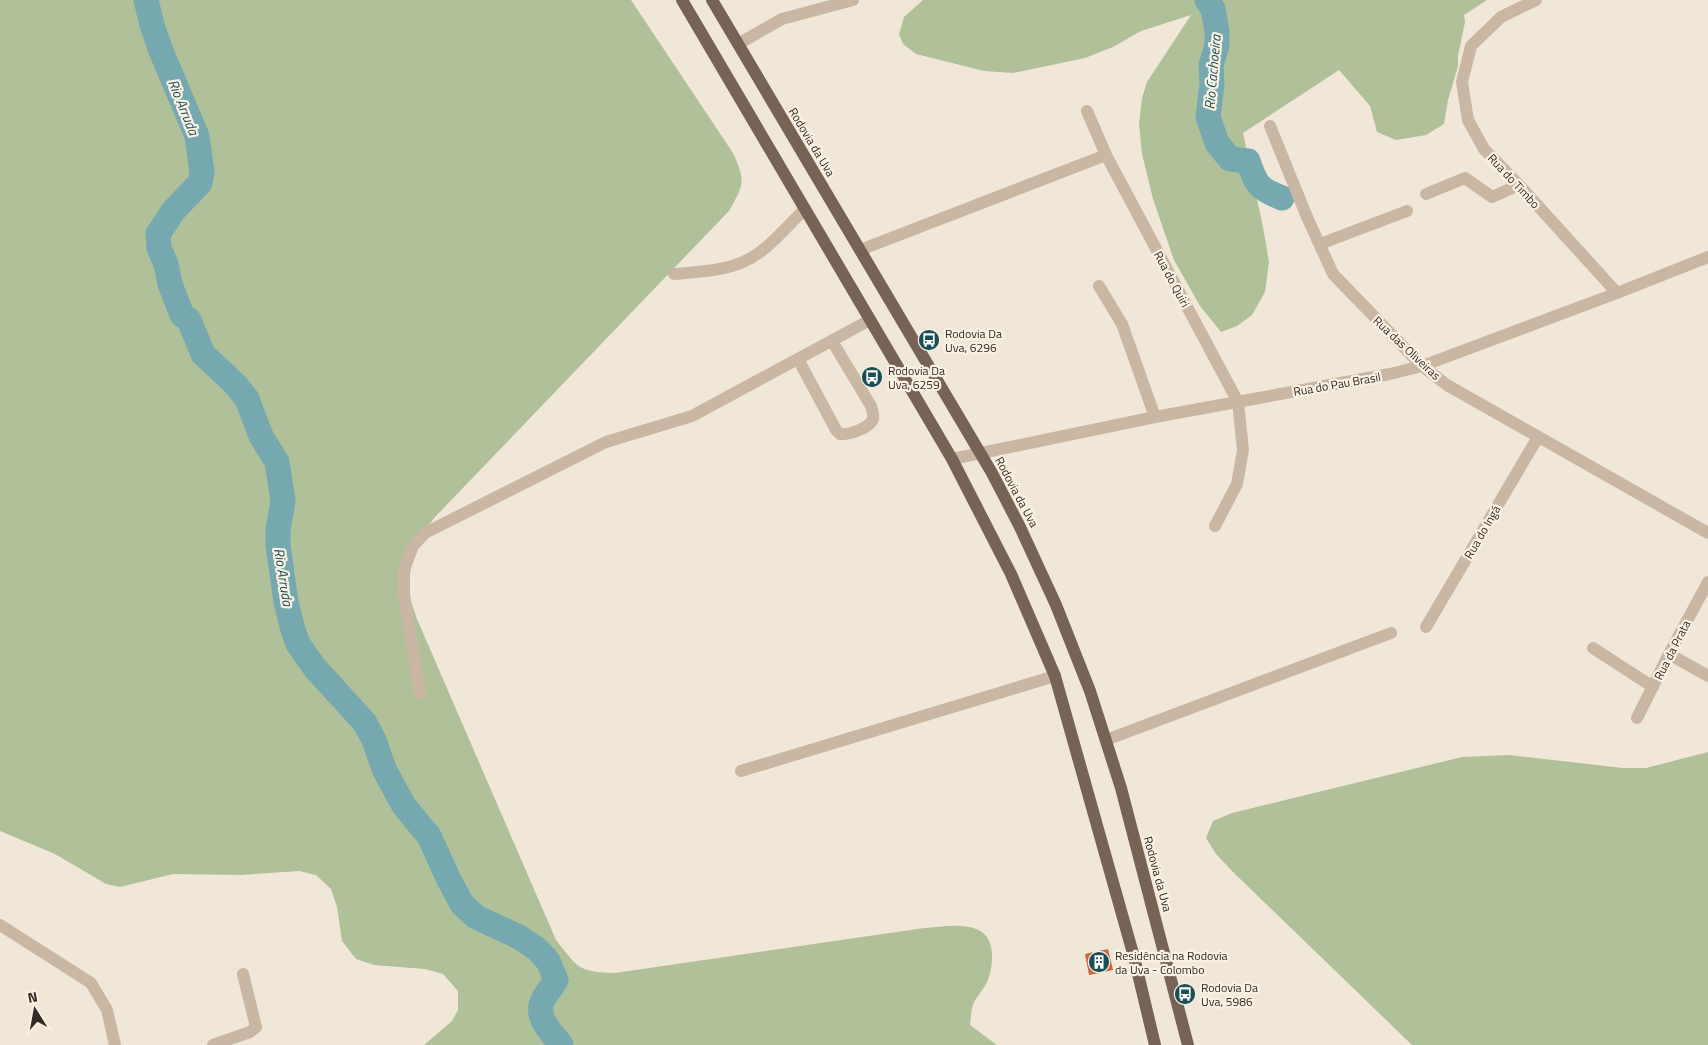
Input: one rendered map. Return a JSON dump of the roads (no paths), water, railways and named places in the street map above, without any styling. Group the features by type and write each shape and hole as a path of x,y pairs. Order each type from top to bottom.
{"main road":[{"path":"682,0 952,459 1011,574 1055,676 1134,957 1155,1045"},
{"name":"Rodovia da Uva","path":"712,0 992,473 1020,527 1056,606 1090,692 1121,788 1188,1045"}],"street":[{"path":"738,44 782,19 853,0"},
{"name":"Rua do Timbo","path":"1536,0 1501,17 1471,46 1462,82 1468,120 1484,149 1617,293"},
{"name":"Rua do Quiri","path":"1086,111 1106,156 1238,402"},
{"name":"Rua das Oliveiras","path":"1270,126 1333,274 1422,366 1448,385 1708,533"},
{"path":"860,250 1106,156"},
{"path":"1426,194 1465,178 1492,197 1519,185"},
{"path":"674,274 705,272 742,262 762,251 805,209"},
{"path":"1320,244 1407,211"},
{"name":"Rua do Pau Brasil","path":"952,459 1155,417 1390,374 1422,366 1708,257"},
{"path":"1099,286 1122,324 1155,417"},
{"path":"420,694 404,595 404,570 413,546 425,534 606,442 692,416 870,320"},
{"path":"798,359 836,430 840,434 846,435 869,424 873,418 871,406 832,341"},
{"path":"1215,526 1237,484 1243,450 1238,402"},
{"name":"Rua do Ingá","path":"1426,627 1538,437"},
{"name":"Rua da Prata","path":"1637,718 1708,582"},
{"path":"1106,740 1391,633"},
{"path":"1593,648 1653,688"},
{"path":"1669,654 1708,676"},
{"path":"741,771 1055,676"},
{"path":"0,925 91,983 106,1010 115,1045"},
{"path":"212,1045 250,1032 256,1027 243,974"}],"waterway":[{"name":"Rio Arruda","path":"146,0 161,51 197,136 202,172 200,183 174,210 158,234 159,248 182,315 189,320 203,354 236,385 247,399 261,436 277,462 283,501 278,530 278,545 286,602 298,644 315,668 365,723 374,740 384,769 404,806 429,836 462,904 476,917 519,937 537,949 548,961 556,980 543,1000 541,1013 545,1024 561,1045"},
{"name":"Rio Cachoeira","path":"1207,0 1213,9 1217,32 1217,45 1211,65 1212,84 1208,117 1217,143 1230,159 1248,161 1253,176 1259,185 1268,192 1282,198"}],"place":[{"name":"Rodovia Da Uva, 6296","path":"929,340"},
{"name":"Rodovia Da Uva, 6259","path":"872,377"},
{"name":"Residência na Rodovia da Uva - Colombo","path":"1099,962"},
{"name":"Rodovia Da Uva, 5986","path":"1185,994"}]}
